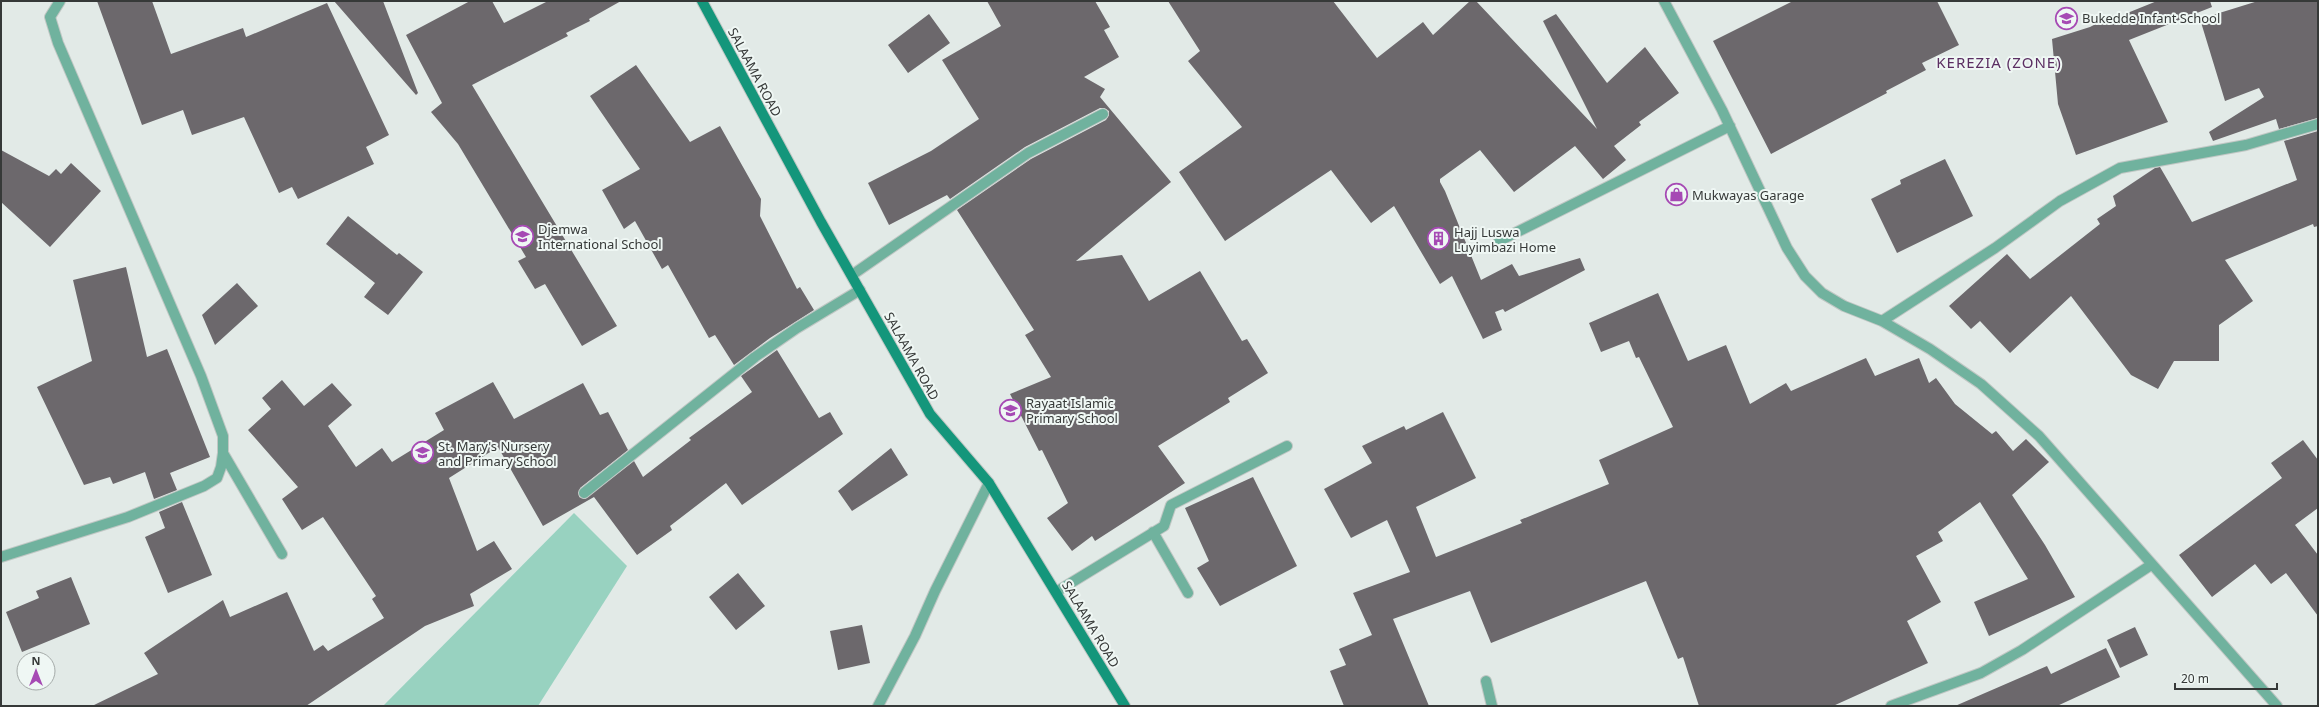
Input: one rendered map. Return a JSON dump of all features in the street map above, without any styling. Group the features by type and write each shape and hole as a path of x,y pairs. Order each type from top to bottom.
{"main road":[{"name":"SALAAMA ROAD","path":"702,1 860,290 930,414 989,483 1125,706"}],"street":[{"path":"1,557 128,517 204,486 217,478 221,467 223,453 223,436 201,376 58,43 50,17 60,1"},
{"path":"1664,1 1730,126 1787,248 1805,276 1822,293 1844,306 1882,321 1930,349 1981,384 2039,436 2151,565 2278,706"},
{"path":"852,275 1028,153 1103,114"},
{"path":"1882,321 1995,248 2060,201 2120,168 2246,145 2318,124"},
{"path":"1499,242 1730,126"},
{"path":"584,493 755,357 797,328 860,290"},
{"path":"1056,592 1164,526 1171,505 1287,446"},
{"path":"223,453 282,554"},
{"path":"878,706 915,636 934,591 989,483"},
{"path":"1154,532 1188,593"},
{"path":"1891,706 1981,673 2022,650 2151,565"},
{"path":"1486,681 1492,706"}],"green space":[{"path":"574,513 627,566 538,706 383,706"}],"building":[{"path":"97,1 152,1 171,54 243,28 246,37 327,3 389,135 366,147 374,164 298,199 292,187 279,193 244,117 192,135 183,110 142,125"},
{"path":"334,1 383,1 418,93 416,95"},
{"path":"470,1 492,1 504,23 548,1 621,1 589,19 590,21 566,33 568,36 472,85 617,326 582,346 545,284 535,289 518,261 526,257 458,144 431,112 442,103 406,35"},
{"path":"987,1 1095,1 1110,27 1104,30 1119,57 1084,77 1105,89 1100,97 1171,182 1076,261 1122,255 1149,301 1200,271 1242,341 1247,339 1268,373 1228,398 1230,402 1158,446 1185,483 1095,541 1092,536 1072,551 1047,518 1068,503 1042,450 1039,451 1010,394 1051,377 1025,335 1034,330 957,210 1031,159 1106,120 1109,115 1109,111 1104,108 1100,108 1025,147 950,199 947,195 889,225 868,183 931,151 979,119 942,60 1001,26"},
{"path":"1168,1 1333,1 1377,58 1423,22 1433,35 1470,1 1476,1 1597,129 1543,21 1556,14 1607,83 1645,47 1679,93 1639,122 1641,125 1614,146 1626,160 1603,179 1575,146 1514,192 1480,150 1440,179 1481,280 1512,264 1519,276 1580,258 1585,270 1505,312 1503,309 1495,312 1502,330 1483,339 1452,276 1440,284 1394,206 1371,223 1331,170 1225,241 1179,172 1242,127 1188,61 1200,51"},
{"path":"1793,1 1937,1 1959,45 1922,63 1926,70 1886,91 1887,93 1771,154 1713,41"},
{"path":"2157,1 2210,1 2212,7 2129,40 2168,122 2076,155 2058,104 2052,39 2090,27 2113,15 2115,18"},
{"path":"2258,1 2318,1 2318,118 2279,129 2276,119 2213,141 2209,132 2264,97 2259,88 2225,101 2200,19"},
{"path":"929,14 950,43 908,73 888,45"},
{"path":"636,65 690,142 720,126 761,199 760,216 797,289 800,287 814,310 770,338 734,365 715,335 709,338 668,265 662,269 635,221 624,229 602,190 640,169 590,96"},
{"path":"2318,131 2318,226 2314,227 2313,224 2225,260 2253,301 2219,325 2219,361 2174,361 2158,389 2131,375 2071,296 2010,353 1980,321 1971,329 1949,306 2007,254 2030,279 2100,224 2097,219 2116,206 2113,196 2155,168 2160,167 2192,222 2297,180 2284,141"},
{"path":"1,150 49,176 56,169 61,174 71,163 101,191 50,247 1,202"},
{"path":"1945,159 1973,216 1897,253 1871,199 1901,184 1900,180"},
{"path":"348,216 397,255 399,253 423,272 388,315 364,297 375,283 326,244"},
{"path":"126,267 147,357 167,349 210,457 170,473 177,490 154,499 145,472 113,484 110,477 84,485 37,387 92,361 73,280"},
{"path":"237,283 258,306 215,345 202,315"},
{"path":"1658,293 1688,361 1726,345 1750,404 1786,383 1791,391 1866,358 1875,376 1919,358 1929,383 1936,378 1955,404 1992,434 1996,431 2013,451 2026,439 2049,462 2012,495 2045,545 2075,597 1989,636 1974,602 2028,579 1980,502 1938,532 1943,541 1916,556 1941,602 1907,621 1928,663 1833,706 1699,706 1683,657 1678,659 1646,581 1491,643 1470,591 1393,619 1429,706 1344,706 1330,671 1346,665 1339,649 1372,635 1353,593 1410,572 1387,520 1351,538 1324,489 1372,463 1362,446 1404,426 1406,430 1443,412 1476,478 1416,507 1436,557 1522,523 1520,520 1609,484 1599,460 1673,427 1639,357 1636,358 1629,341 1601,352 1589,323"},
{"path":"777,350 819,418 830,412 843,434 742,505 726,483 670,526 672,530 637,555 594,497 543,526 498,447 449,478 477,551 494,541 512,569 470,594 474,606 425,626 306,706 92,706 158,674 144,653 223,600 230,617 287,592 314,651 323,645 328,651 384,618 372,599 376,596 323,517 302,530 282,499 298,487 248,430 271,409 262,398 282,380 304,406 332,383 352,405 328,426 356,467 382,448 392,462 444,430 435,413 493,382 514,419 583,383 600,415 608,412 628,450 580,488 579,497 585,499 634,461 643,477 691,440 689,438 752,392 741,376"},
{"path":"2303,440 2318,460 2318,508 2295,525 2318,555 2318,616 2286,573 2271,584 2255,564 2212,597 2179,555 2282,478 2271,463"},
{"path":"891,448 908,475 852,511 838,491"},
{"path":"1253,477 1297,566 1220,606 1197,568 1209,561 1185,508"},
{"path":"182,502 212,575 168,593 145,537 165,528 159,512"},
{"path":"738,573 765,606 736,630 709,597"},
{"path":"71,577 90,624 22,651 6,612 39,598 36,591"},
{"path":"862,625 870,663 838,670 830,631"},
{"path":"2135,627 2148,655 2120,668 2107,640"},
{"path":"2106,648 2120,677 2057,706 1955,706 2047,666 2051,674"}],"place":[{"name":"Bukedde Infant School","path":"2066,18"},
{"name":"Mukwayas Garage","path":"1677,195"},
{"name":"Djemwa International School","path":"522,236"},
{"name":"Hajj Luswa Luyimbazi Home","path":"1439,239"},
{"name":"Rayaat Islamic Primary School","path":"1010,410"},
{"name":"St. Mary's Nursery and Primary School","path":"422,453"}],"district":[{"name":"KEREZIA (ZONE)","path":"1999,62"}]}
